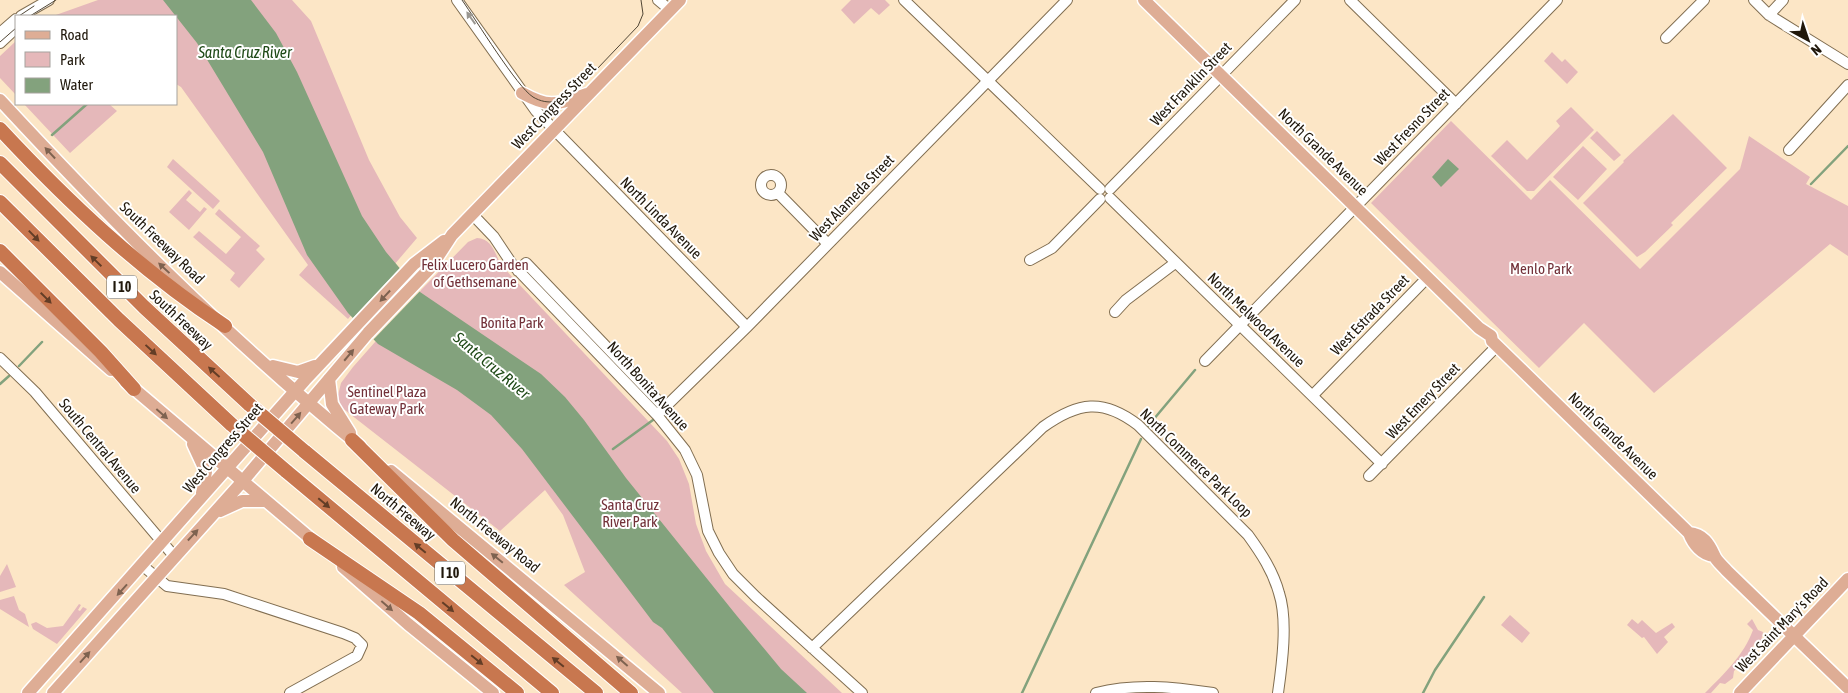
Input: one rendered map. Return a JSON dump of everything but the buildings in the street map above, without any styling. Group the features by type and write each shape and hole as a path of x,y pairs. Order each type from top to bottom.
{"highway":[{"path":"0,129 50,181 123,249 188,301 224,326"},
{"name":"South Freeway","path":"0,163 144,308 250,405 304,451"},
{"name":"I 10","path":"0,202 119,320 232,425 552,693"},
{"path":"0,251 101,352 134,389"},
{"path":"352,440 453,540 631,693"},
{"name":"North Freeway","path":"304,451 596,693"},
{"path":"310,539 419,612 517,693"}],"main road":[{"name":"West Congress Street","path":"28,693 143,566 226,468 322,362 355,327 419,269 680,0"},
{"name":"North Grande Avenue","path":"1144,0 1479,328 1490,334 1495,343 1689,533 1698,534 1713,549 1714,556 1848,688"},
{"path":"522,93 546,104 562,102 590,93"},
{"name":"South Freeway Road","path":"0,100 97,204 224,326 296,390 309,404"},
{"name":"West Congress Street","path":"53,693 242,482 368,333 419,269"},
{"path":"0,272 190,438 408,624 493,693"},
{"path":"266,363 298,372 309,370 322,362"},
{"path":"329,379 332,404 352,440"},
{"name":"North Freeway Road","path":"309,404 659,693"},
{"path":"190,438 206,472 205,485 199,500"},
{"path":"207,520 233,503 265,501"},
{"name":"West Saint Mary's Road","path":"1740,693 1848,579"}],"street":[{"path":"23,15 49,0"},
{"path":"32,15 53,0"},
{"name":"North Linda Avenue","path":"457,0 522,93 554,130 747,327"},
{"path":"658,0 670,10"},
{"name":"North Melwood Avenue","path":"904,0 1382,464"},
{"name":"West Alameda Street","path":"657,415 747,327 1067,0"},
{"name":"West Franklin Street","path":"1030,260 1052,248 1295,0"},
{"path":"1350,0 1456,104"},
{"path":"1666,38 1704,0"},
{"path":"1754,0 1769,14 1848,64"},
{"path":"1769,14 1783,0"},
{"name":"West Fresno Street","path":"1205,361 1554,1"},
{"path":"0,33 15,20"},
{"path":"0,43 15,29"},
{"path":"1789,150 1848,85"},
{"path":"778,192 828,244"},
{"name":"North Bonita Avenue","path":"472,214 494,237 518,271 657,415 685,450 697,475 708,531 719,553 734,574 756,597 862,693"},
{"name":"North Bonita Avenue","path":"518,271 526,263 665,408"},
{"path":"1115,312 1126,300 1175,263"},
{"name":"West Estrada Street","path":"1313,395 1428,277"},
{"name":"West Emery Street","path":"1369,476 1495,343"},
{"name":"South Central Avenue","path":"0,358 35,392 174,556"},
{"name":"North Commerce Park Loop","path":"812,648 1043,426 1059,415 1078,407 1101,406 1121,413 1138,426 1248,534 1261,553 1280,595 1284,649 1278,693"},
{"path":"143,566 171,587 212,591 287,613 355,638 362,645 357,656 290,693"},
{"path":"1096,693 1114,688 1150,686 1213,693"}],"green space":[{"path":"98,0 292,0 311,21 369,160 400,217 417,238 348,319 299,275 308,265 178,85 178,15 56,15"},
{"path":"851,0 885,0 890,5 879,15 871,8 854,24 841,10"},
{"path":"15,42 15,94 0,78 0,56"},
{"path":"1552,52 1562,62 1565,59 1578,72 1567,84 1544,61"},
{"path":"25,105 110,105 117,111 70,153"},
{"path":"1571,107 1594,130 1534,191 1527,191 1491,156 1507,140 1527,160 1560,126 1556,121"},
{"path":"1673,114 1727,168 1671,223 1673,225 1645,252 1637,257 1583,203 1623,161"},
{"name":"Menlo Park","path":"1451,121 1531,200 1550,180 1640,269 1740,169 1749,136 1810,177 1806,184 1848,206 1848,256 1830,244 1654,393 1584,323 1539,368 1371,203"},
{"path":"1597,131 1621,155 1614,161 1590,138"},
{"path":"1583,146 1607,169 1578,200 1553,177"},
{"path":"173,159 220,201 213,209 167,167"},
{"path":"189,190 192,193 186,200 200,212 204,207 207,209 189,230 169,212"},
{"path":"219,209 260,246 256,250 265,259 239,288 230,280 235,273 193,237 199,231 226,254 241,237 215,214"},
{"name":"Santa Cruz River Park","path":"477,238 490,244 501,265 667,441 679,459 689,484 696,524 706,551 725,584 842,693 682,693 564,585 585,572 563,515 545,490 500,531 341,407 338,395 341,383 353,367 420,291 468,242"},
{"path":"7,564 16,587 0,592 0,576"},
{"path":"14,596 19,610 25,614 29,627 0,609 0,600"},
{"path":"79,604 81,605 78,610 80,611 83,607 87,609 57,644 33,629 31,624 36,622 47,628 63,626"},
{"path":"1510,615 1530,633 1522,643 1501,625"},
{"path":"1632,619 1638,624 1642,620 1656,633 1672,623 1675,627 1664,637 1668,642 1657,654 1644,637 1642,638 1627,625"},
{"path":"1752,619 1758,630 1763,632 1761,641 1754,644 1749,657 1734,671 1733,678 1725,684 1720,683 1711,693 1705,693 1733,664 1744,648 1753,630 1747,624"}],"water":[{"name":"Santa Cruz River","path":"163,0 251,0 276,33 297,72 362,216 386,252 420,292 541,374 565,397 626,478 737,616 781,669 807,693 714,693 662,628 653,622 522,449 491,415 457,390 378,344 348,313 307,255 263,152 197,43 178,19 178,15 175,15"},
{"path":"1448,159 1459,169 1441,187 1432,177"}],"pier":[{"path":"401,267 421,290 372,341 351,320"}],"waterway":[{"path":"52,135 86,105"},
{"path":"1811,184 1848,146"},
{"path":"19,366 42,342"},
{"path":"1148,426 1195,370"},
{"path":"0,384 9,376"},
{"path":"613,449 653,420"},
{"path":"1022,693 1141,439"},
{"path":"1423,693 1435,670 1484,597"}],"tram line":[{"path":"32,15 56,0"},
{"path":"462,0 507,67 526,91 539,100 550,102 566,98 576,91 638,26 643,14 641,0"},
{"path":"20,15 34,6"},
{"path":"0,42 15,29"}],"park label":[{"name":"Felix Lucero Garden of Gethsemane","path":"475,274"},
{"name":"Bonita Park","path":"512,323"},
{"name":"Sentinel Plaza Gateway Park","path":"387,400"}]}
